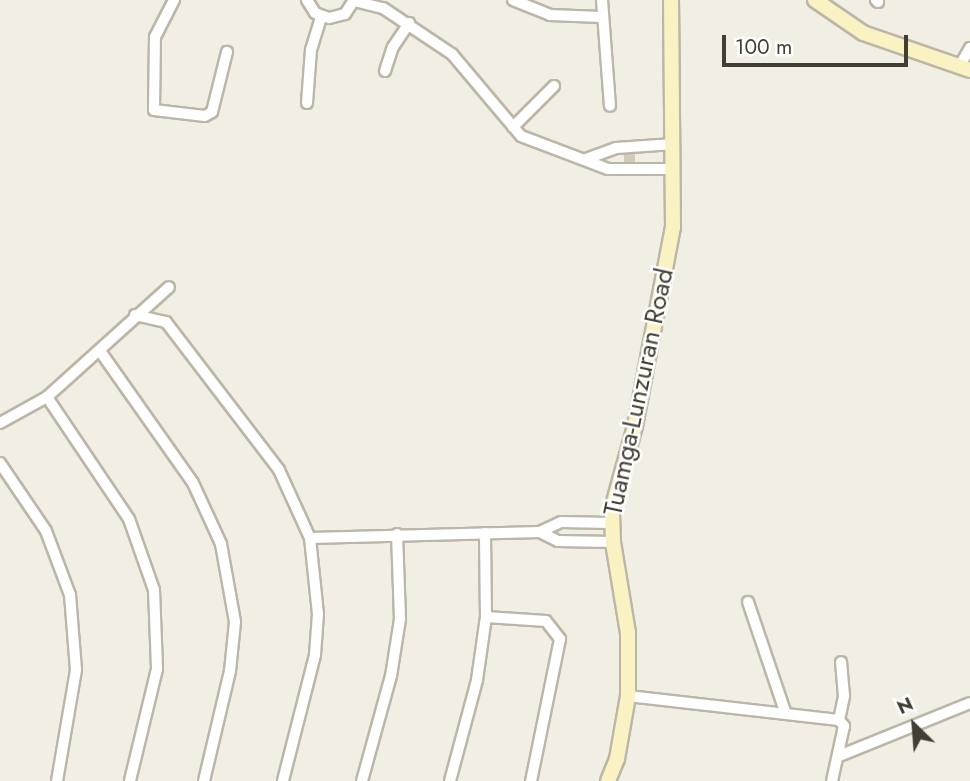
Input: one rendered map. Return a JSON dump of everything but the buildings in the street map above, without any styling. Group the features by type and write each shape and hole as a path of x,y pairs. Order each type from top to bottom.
{"street":[{"path":"174,0 155,37 154,110 205,116 212,112 226,52"},
{"path":"307,0 321,16 337,17 354,0 383,8 409,23 452,54 513,127 549,150 586,159 613,170 673,169"},
{"path":"513,0 550,15 601,18"},
{"path":"602,0 601,18 610,106"},
{"name":"Tuamga-Lunzuran Road","path":"608,781 622,736 628,695 628,633 611,523 673,227 671,0"},
{"path":"815,0 863,33 965,68 970,48"},
{"path":"307,103 311,50 321,16"},
{"path":"385,71 393,47 409,23"},
{"path":"513,127 554,86"},
{"path":"586,159 616,148 674,144"},
{"path":"0,423 47,397 169,287"},
{"path":"135,315 166,321 279,470 310,538 318,614 314,655 283,781"},
{"path":"100,351 193,483 221,544 234,622 230,671 204,781"},
{"path":"47,397 129,519 154,590 157,669 130,781"},
{"path":"0,463 46,531 71,595 77,634 76,670 57,781"},
{"path":"310,538 540,532 561,522 611,523"},
{"path":"540,532 558,541 613,542"},
{"path":"450,781 477,680 486,617 485,533"},
{"path":"362,781 391,676 400,619 397,534"},
{"path":"748,603 785,711"},
{"path":"486,617 546,621 560,639 531,781"},
{"path":"839,720 844,696 841,662"},
{"path":"628,695 785,711 839,720 844,726 832,781"},
{"path":"839,756 970,703"}]}
